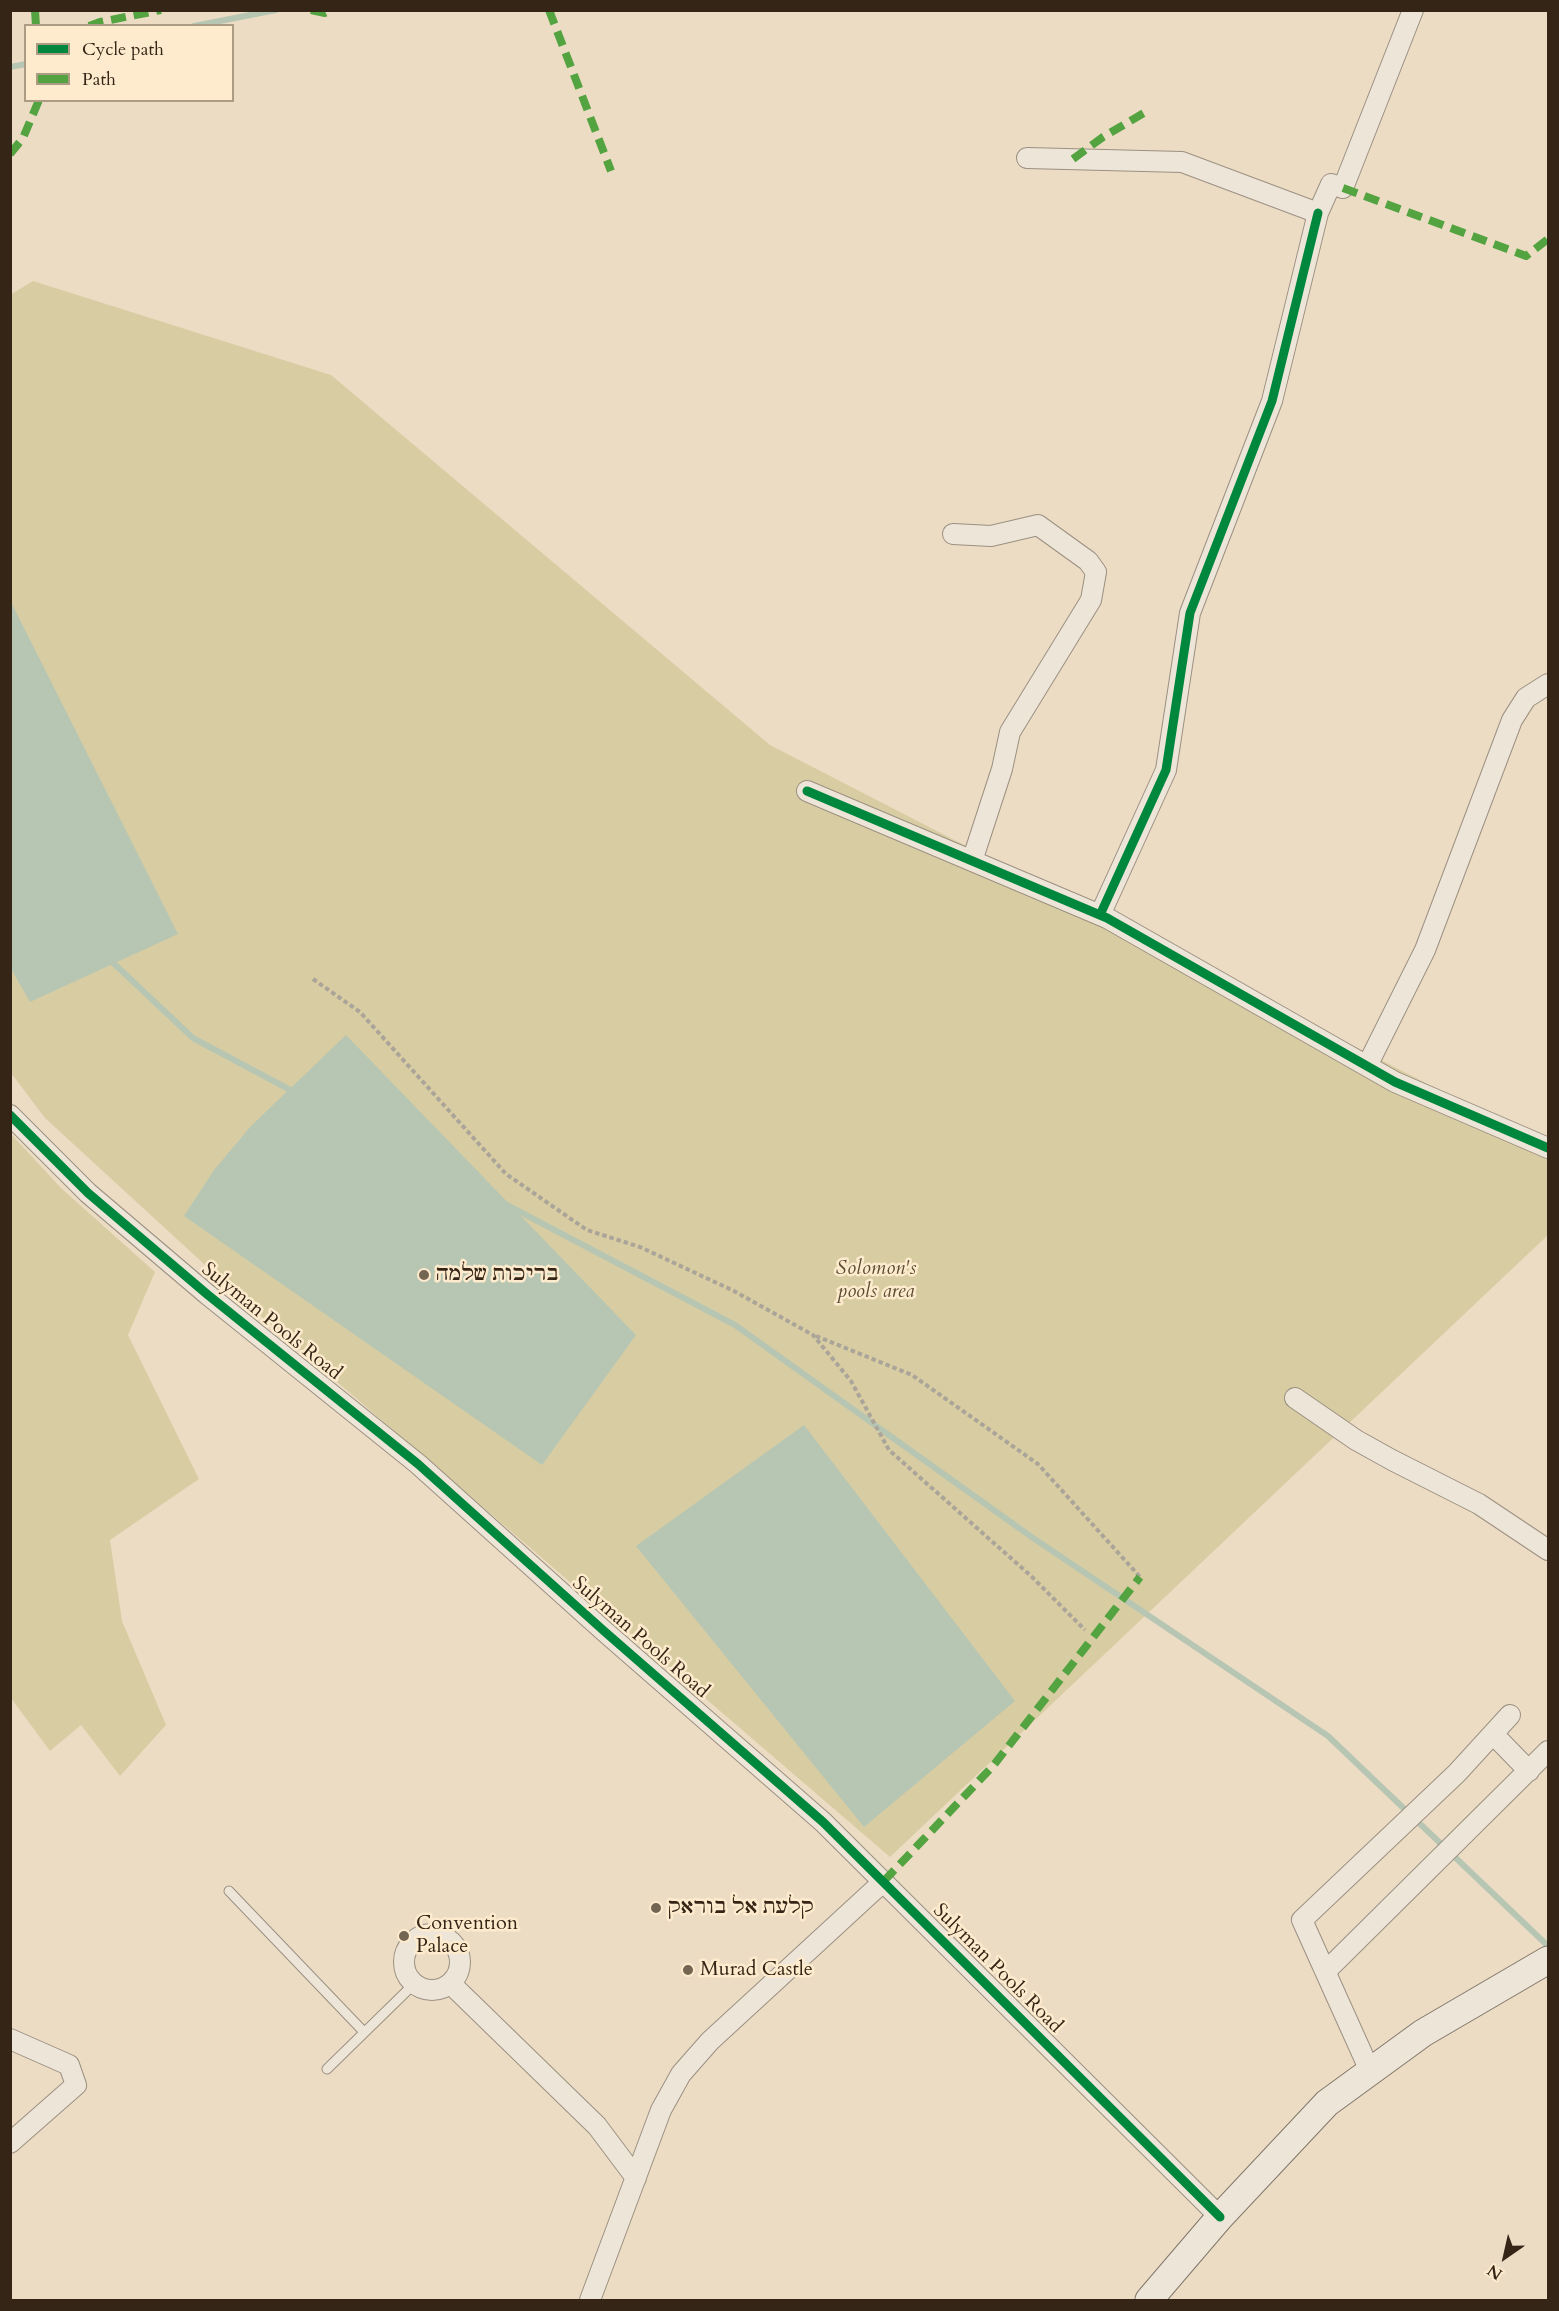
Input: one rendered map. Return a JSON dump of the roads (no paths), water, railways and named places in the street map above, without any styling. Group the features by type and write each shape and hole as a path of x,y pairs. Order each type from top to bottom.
{"main road":[{"path":"1149,2301 1220,2217 1327,2103 1422,2033 1548,1960"}],"street":[{"path":"1100,915 1166,770 1190,613 1272,401 1318,213 1332,184 1343,188 1413,10"},
{"path":"1027,158 1182,162 1318,213"},
{"path":"953,534 991,536 1038,525 1088,561 1096,572 1091,600 1010,732 1002,769 972,861"},
{"path":"1367,1066 1425,950 1512,720 1526,698 1548,684"},
{"path":"807,791 1100,915 1395,1082 1548,1148"},
{"name":"Sulyman Pools Road","path":"10,1115 88,1193 208,1295 418,1464 604,1631 823,1822 1220,2217"},
{"path":"1295,1398 1356,1440 1479,1504 1548,1550"},
{"path":"1370,2071 1302,1920 1457,1773 1510,1715"},
{"path":"1493,1734 1529,1771"},
{"path":"1326,1971 1548,1751"},
{"path":"590,2301 661,2110 681,2074 710,2042 884,1881"},
{"path":"435,1934 444,1936 457,1949 460,1968 451,1984 432,1991 414,1984 404,1968 406,1950 418,1937 435,1934"},
{"path":"451,1984 597,2126 636,2178"},
{"path":"10,2039 69,2065 76,2085 10,2144"}],"lane":[{"path":"229,1891 364,2032"},
{"path":"327,2069 414,1984"}],"waterway":[{"path":"204,24 276,10"},
{"path":"10,67 24,64"},
{"path":"109,959 193,1038 294,1092"},
{"path":"507,1205 735,1325 1033,1538 1328,1736 1548,1946"}],"place":[{"name":"בריכות שלמה","path":"424,1275"},
{"name":"קלעת אל בוראק","path":"656,1908"},
{"name":"Convention Palace","path":"404,1936"},
{"name":"Murad Castle","path":"688,1970"}],"park label":[{"name":"Solomon's pools area","path":"876,1280"}]}
